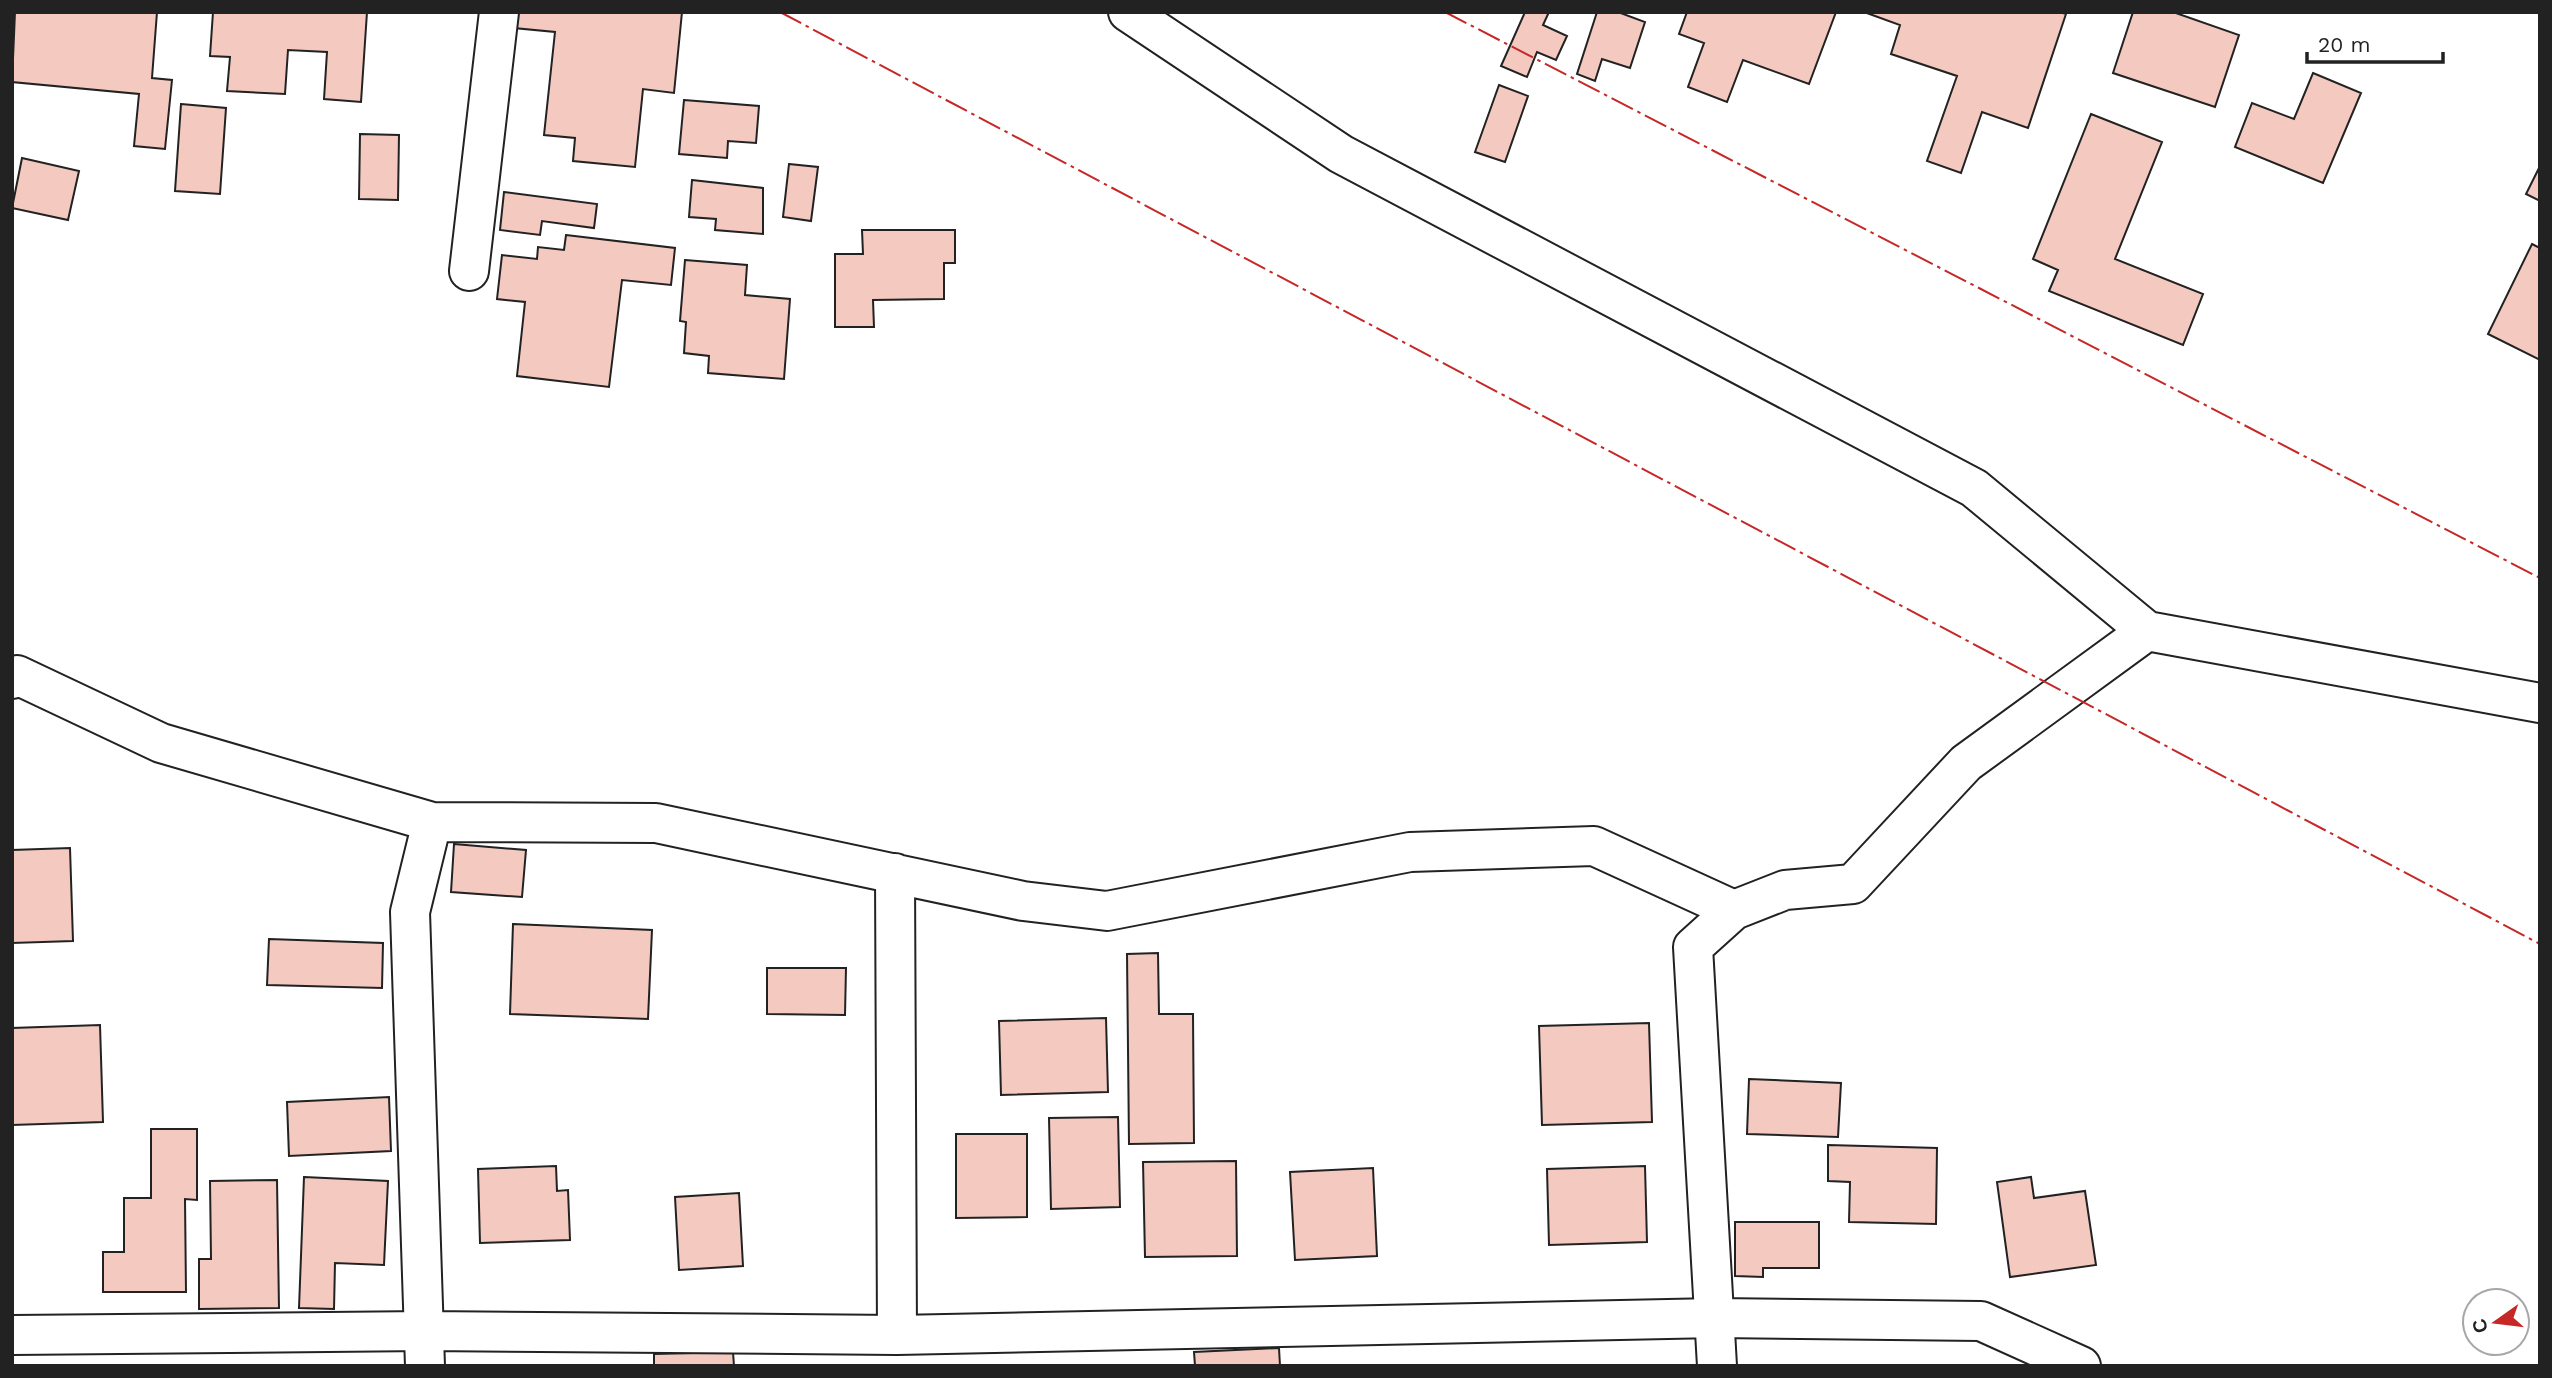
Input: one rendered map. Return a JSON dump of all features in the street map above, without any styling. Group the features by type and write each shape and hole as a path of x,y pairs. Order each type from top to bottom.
{"street":[{"path":"469,271 499,12"},
{"path":"1128,12 1341,154 1974,488 2147,631 2540,703"},
{"path":"1717,1366 1693,947 1734,910 1785,890 1853,884 1966,763 2147,631"},
{"path":"12,678 17,675 161,743 432,822 656,822 1023,901 1107,911 1410,852 1594,846 1734,910"},
{"path":"425,1348 410,912 432,822"},
{"path":"895,873 897,1335"},
{"path":"12,1335 425,1348 1716,1318 1981,1321 2081,1366"}],"building":[{"path":"15,12 157,12 152,78 172,80 165,149 134,146 139,94 12,82"},
{"path":"213,12 367,12 361,102 324,99 327,52 288,50 285,94 227,91 230,57 210,56"},
{"path":"516,12 682,12 674,93 643,89 635,167 573,161 575,138 544,135 555,32 514,28"},
{"path":"1525,12 1549,12 1543,25 1567,36 1556,60 1537,52 1527,77 1501,66"},
{"path":"1597,12 1618,12 1645,22 1630,68 1602,59 1595,81 1577,74"},
{"path":"1687,12 1836,12 1809,84 1743,60 1727,102 1688,87 1704,43 1679,34"},
{"path":"1864,12 2066,14 2028,128 1982,112 1961,173 1927,161 1957,76 1891,54 1900,25"},
{"path":"2133,12 2173,12 2239,35 2215,107 2113,73"},
{"path":"2313,73 2361,93 2323,183 2235,147 2252,103 2294,119"},
{"path":"1499,85 1528,96 1505,162 1475,152"},
{"path":"684,100 759,106 756,143 728,141 727,158 679,154"},
{"path":"181,104 226,108 220,194 175,191"},
{"path":"2091,114 2162,142 2115,259 2203,294 2183,345 2049,291 2058,270 2033,259"},
{"path":"360,134 399,135 398,200 359,199"},
{"path":"22,158 79,171 68,220 12,208"},
{"path":"789,164 818,167 811,221 783,217"},
{"path":"2540,166 2540,201 2526,194"},
{"path":"692,180 763,188 763,234 715,230 716,219 689,217"},
{"path":"504,192 597,204 594,228 542,221 540,235 500,230"},
{"path":"862,230 955,230 955,263 944,263 944,299 873,300 874,327 835,327 835,254 863,254"},
{"path":"566,235 675,248 671,285 622,280 609,387 517,376 525,302 497,299 502,255 537,259 538,247 564,250"},
{"path":"2532,244 2540,248 2540,360 2488,334"},
{"path":"685,260 747,265 745,295 790,299 784,379 708,373 709,356 684,353 686,322 680,321"},
{"path":"454,844 526,850 522,897 451,892"},
{"path":"70,848 73,941 12,943 12,850"},
{"path":"513,924 652,930 648,1019 510,1014"},
{"path":"269,939 383,943 382,988 267,985"},
{"path":"1158,953 1159,1014 1193,1014 1194,1143 1129,1144 1127,954"},
{"path":"767,968 846,968 845,1015 767,1014"},
{"path":"1106,1018 1108,1092 1001,1095 999,1021"},
{"path":"1649,1023 1652,1122 1542,1125 1539,1026"},
{"path":"100,1025 103,1122 12,1125 12,1028"},
{"path":"1749,1079 1841,1083 1838,1137 1747,1134"},
{"path":"389,1097 391,1151 289,1156 287,1102"},
{"path":"1118,1117 1120,1207 1051,1209 1049,1118"},
{"path":"151,1129 197,1129 197,1200 185,1199 186,1292 103,1292 103,1252 124,1252 124,1198 151,1198"},
{"path":"956,1134 1027,1134 1027,1217 956,1218"},
{"path":"1828,1145 1937,1148 1936,1224 1849,1222 1850,1182 1828,1181"},
{"path":"1236,1161 1237,1256 1145,1257 1143,1162"},
{"path":"556,1166 557,1191 568,1190 570,1240 480,1243 478,1169"},
{"path":"1645,1166 1647,1242 1549,1245 1547,1169"},
{"path":"1373,1168 1377,1256 1295,1260 1290,1172"},
{"path":"304,1177 388,1181 384,1265 335,1263 334,1309 299,1308"},
{"path":"2031,1177 2034,1198 2085,1191 2096,1265 2010,1277 1997,1182"},
{"path":"277,1180 279,1308 199,1309 199,1259 211,1259 210,1181"},
{"path":"739,1193 743,1266 679,1270 675,1197"},
{"path":"1735,1222 1819,1222 1819,1268 1763,1268 1763,1277 1735,1276"},
{"path":"1279,1348 1280,1366 1195,1366 1194,1352"},
{"path":"733,1352 734,1366 654,1366 654,1354"}],"power":[{"path":"780,12 2540,944"},
{"path":"1445,12 2540,578"}]}
